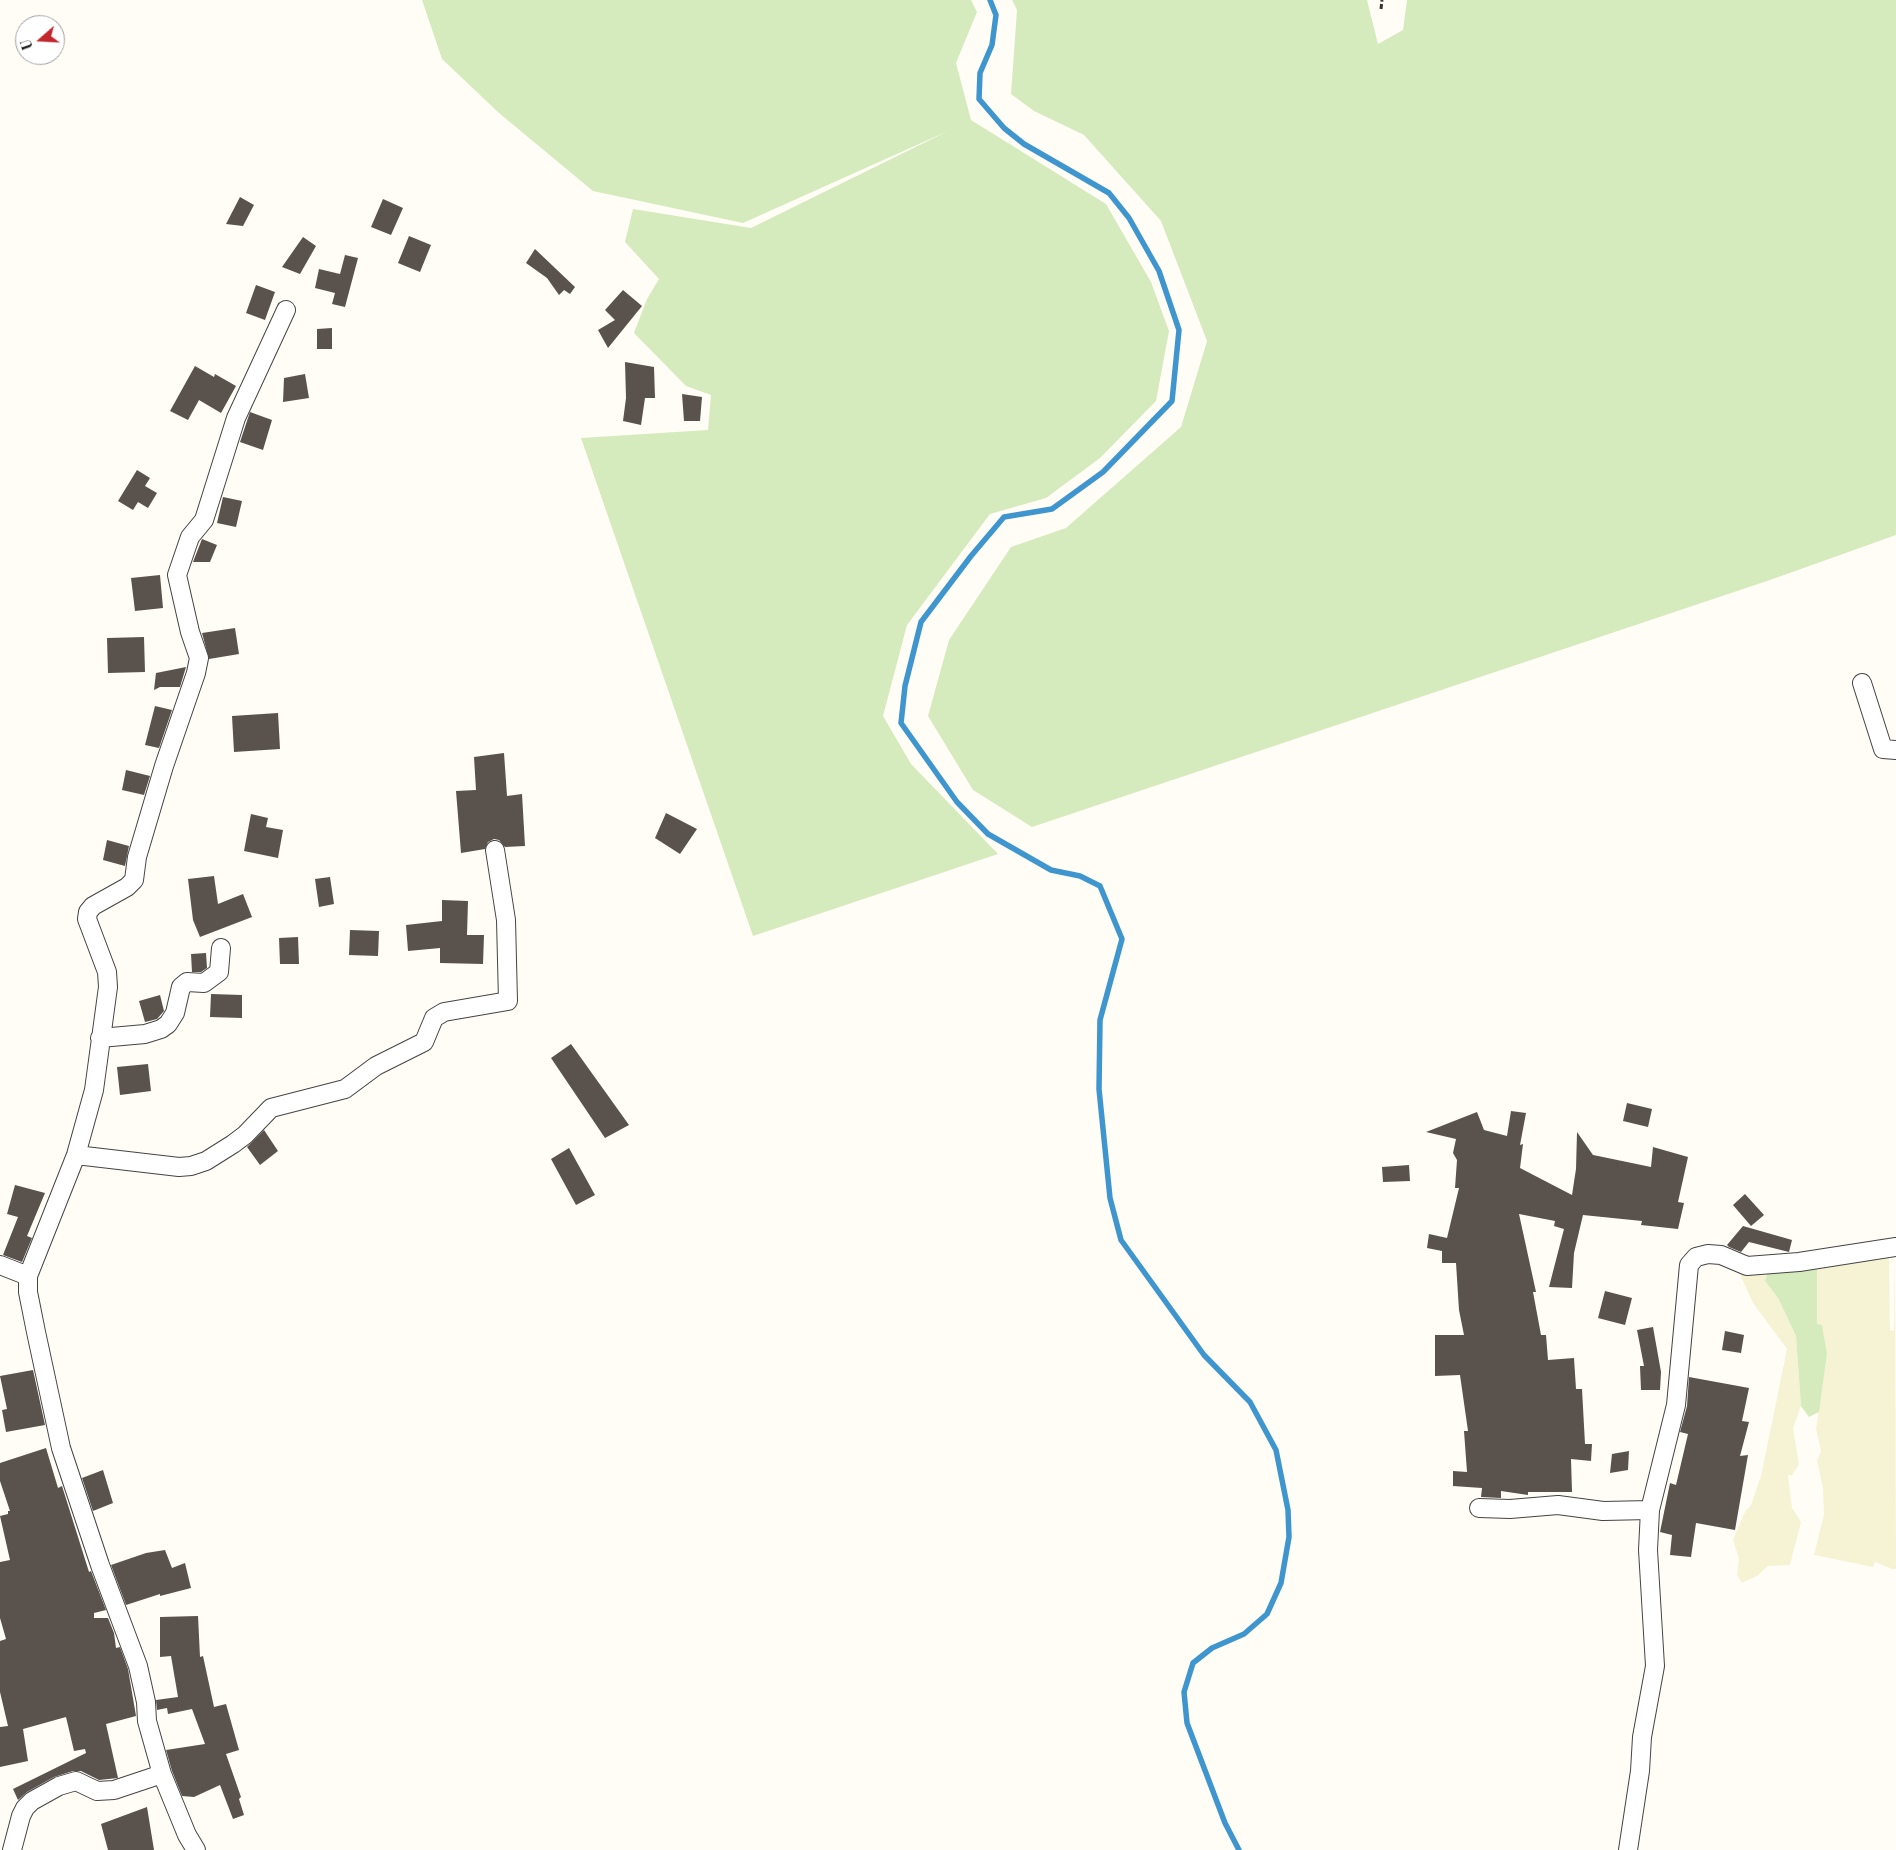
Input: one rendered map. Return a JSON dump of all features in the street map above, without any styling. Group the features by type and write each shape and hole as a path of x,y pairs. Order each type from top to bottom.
{"street":[{"path":"196,1850 187,1834 162,1774 147,1721 146,1702 138,1666 100,1565 61,1448 28,1292 28,1276 76,1155 94,1090 108,987 107,972 100,948 87,919 88,912 93,906 127,887 134,880 139,848 199,658 190,632 177,575 190,537 204,520 218,469 236,418 286,310"},
{"path":"1862,683 1884,749 1896,750"},
{"path":"76,1155 179,1167 192,1166 206,1161 233,1144 271,1108 344,1089 376,1066 424,1042 430,1024 434,1018 444,1012 508,1001 506,920 496,850"},
{"path":"100,1038 144,1034 162,1029 168,1024 174,1013 181,988 187,982 204,983 219,972 221,948"},
{"path":"1628,1850 1640,1771 1642,1737 1655,1666 1648,1550 1650,1510 1676,1405 1687,1273 1692,1260 1701,1255 1721,1256 1747,1266 1799,1262 1896,1247"},
{"path":"0,1266 28,1276"},
{"path":"1479,1508 1510,1510 1558,1505 1603,1511 1650,1510"},
{"path":"12,1850 25,1808 32,1801 59,1786 76,1781 97,1790 114,1790 162,1774"}],"path":[{"path":"1381,9 1382,0"}],"shaded area":[{"path":"1895,1251 1896,1569 1892,1569 1875,1562 1873,1567 1814,1555 1824,1514 1823,1488 1817,1461 1821,1451 1816,1429 1827,1354 1817,1324 1817,1264 1889,1252 1890,1330 1894,1331"},
{"path":"1770,1264 1765,1281 1778,1298 1796,1336 1801,1406 1793,1428 1799,1464 1792,1475 1788,1475 1792,1508 1801,1522 1790,1565 1768,1566 1757,1576 1742,1583 1737,1575 1739,1559 1733,1540 1745,1512 1751,1505 1761,1476 1787,1349 1753,1303 1739,1272"}],"green space":[{"path":"422,0 971,0 977,12 956,63 971,120 1106,204 1151,282 1169,331 1156,401 1100,458 1046,498 990,514 907,625 883,716 911,764 998,854 753,936 581,438 708,430 711,395 686,386 634,333 647,299 659,279 625,242 633,209 751,228 948,131 743,223 593,191 499,113 442,59"},
{"path":"1012,0 1367,0 1378,44 1403,30 1407,0 1896,0 1896,535 1770,580 1032,827 973,790 928,716 949,640 1011,547 1066,528 1181,427 1207,341 1161,221 1084,135 1034,111 1011,94 1017,10"},
{"path":"1770,1264 1817,1264 1817,1324 1822,1325 1827,1354 1819,1412 1809,1417 1801,1406 1796,1336 1778,1298 1765,1281"}],"building":[{"path":"240,197 254,205 243,226 226,224"},
{"path":"383,199 403,208 391,235 371,227"},
{"path":"409,236 431,245 420,272 398,263"},
{"path":"303,237 316,246 300,274 282,267"},
{"path":"535,249 575,287 570,294 564,290 559,295 547,278 526,263"},
{"path":"345,255 358,258 345,307 332,304 335,293 315,288 319,269 340,274"},
{"path":"256,285 275,292 265,320 246,313"},
{"path":"623,290 642,306 608,348 598,330 615,320 605,310"},
{"path":"332,328 332,349 317,349 317,329"},
{"path":"625,362 654,367 655,398 645,398 641,425 623,421 626,398"},
{"path":"195,366 214,377 215,374 236,386 221,413 199,400 188,420 170,411"},
{"path":"305,374 309,398 283,402 284,378"},
{"path":"682,394 702,397 700,421 684,421"},
{"path":"250,412 272,420 263,450 240,442"},
{"path":"137,470 150,478 145,486 157,493 148,508 138,502 133,510 118,501"},
{"path":"223,497 242,501 236,527 217,523"},
{"path":"202,539 217,545 210,562 193,562"},
{"path":"160,575 163,608 135,611 131,578"},
{"path":"235,628 239,654 209,659 202,633"},
{"path":"144,637 145,672 108,673 107,638"},
{"path":"186,667 180,687 160,687 154,690 156,673"},
{"path":"155,706 172,710 159,748 145,745"},
{"path":"278,713 280,749 234,752 232,716"},
{"path":"504,753 507,796 522,794 525,846 505,847 499,840 494,839 488,842 485,849 461,853 456,791 476,790 474,757"},
{"path":"126,770 150,776 144,795 122,790"},
{"path":"666,813 697,829 680,854 655,838"},
{"path":"251,814 268,818 266,827 283,830 278,858 244,851"},
{"path":"107,840 129,846 125,866 103,860"},
{"path":"214,876 218,904 243,894 252,917 200,937 193,920 188,879"},
{"path":"330,877 334,904 319,907 315,879"},
{"path":"442,900 468,901 467,935 484,935 483,964 440,963 440,948 408,951 406,925 442,921"},
{"path":"350,930 379,931 378,956 349,955"},
{"path":"298,937 299,964 280,964 279,938"},
{"path":"206,953 207,968 201,972 192,972 191,954"},
{"path":"211,994 242,995 242,1018 210,1017"},
{"path":"160,995 164,1011 157,1019 145,1022 139,1001"},
{"path":"571,1044 629,1125 605,1138 551,1058"},
{"path":"148,1064 151,1091 120,1095 117,1067"},
{"path":"1627,1103 1652,1109 1648,1127 1623,1121"},
{"path":"1511,1111 1526,1113 1520,1145 1523,1144 1520,1168 1572,1195 1576,1169 1577,1132 1593,1155 1651,1167 1653,1147 1688,1157 1678,1202 1684,1203 1678,1229 1641,1225 1642,1221 1583,1215 1574,1253 1572,1288 1549,1287 1564,1229 1554,1226 1555,1221 1519,1214 1536,1292 1533,1292 1541,1335 1546,1335 1548,1360 1574,1358 1576,1389 1582,1389 1585,1444 1592,1444 1591,1461 1571,1459 1572,1492 1528,1492 1528,1495 1501,1491 1501,1498 1481,1497 1482,1488 1453,1486 1453,1471 1467,1472 1464,1431 1468,1431 1460,1375 1435,1376 1435,1335 1464,1335 1459,1310 1456,1263 1442,1263 1442,1251 1427,1248 1429,1234 1447,1238 1459,1188 1455,1188 1457,1160 1453,1153 1456,1139 1426,1132 1477,1112 1484,1130 1507,1136"},
{"path":"264,1130 278,1151 260,1165 247,1147"},
{"path":"569,1148 595,1195 576,1205 551,1159"},
{"path":"1409,1165 1410,1181 1383,1182 1382,1167"},
{"path":"15,1185 45,1193 27,1236 32,1238 22,1262 3,1255 18,1217 7,1214"},
{"path":"1745,1194 1764,1215 1751,1226 1733,1205"},
{"path":"1743,1226 1792,1240 1789,1252 1749,1242 1741,1252 1729,1247 1727,1245"},
{"path":"1605,1291 1632,1298 1625,1325 1598,1318"},
{"path":"1653,1327 1661,1372 1660,1390 1641,1390 1640,1366 1644,1366 1637,1330"},
{"path":"1725,1331 1744,1335 1741,1353 1722,1350"},
{"path":"33,1370 45,1425 6,1432 2,1410 7,1409 0,1376"},
{"path":"1689,1377 1749,1388 1742,1421 1749,1422 1740,1456 1748,1455 1735,1530 1696,1523 1691,1557 1670,1555 1672,1535 1660,1532 1670,1483 1676,1485 1688,1434 1680,1432 1687,1406"},
{"path":"46,1448 58,1488 62,1486 89,1572 91,1571 106,1610 94,1613 94,1618 108,1618 114,1633 116,1648 120,1647 128,1669 136,1716 106,1724 118,1778 99,1780 81,1771 73,1771 54,1777 27,1792 18,1800 13,1789 86,1753 85,1749 74,1751 66,1717 23,1729 28,1761 0,1767 0,1727 8,1726 0,1692 0,1641 6,1639 0,1618 0,1562 10,1560 0,1516 8,1514 8,1511 10,1511 0,1481 0,1463"},
{"path":"1629,1451 1628,1470 1610,1473 1612,1454"},
{"path":"103,1470 113,1503 93,1511 82,1478"},
{"path":"165,1550 172,1568 185,1563 191,1588 160,1596 160,1594 126,1605 111,1565 146,1553"},
{"path":"198,1616 200,1657 203,1656 214,1707 226,1704 239,1750 226,1754 241,1797 239,1799 244,1815 233,1819 220,1785 194,1797 182,1796 172,1771 166,1750 205,1744 192,1709 168,1714 167,1708 157,1710 156,1700 178,1697 171,1656 160,1657 160,1617"},
{"path":"147,1807 154,1850 108,1850 101,1824"}],"waterway":[{"path":"990,0 996,15 992,45 980,73 979,99 1004,128 1024,144 1109,193 1129,218 1159,271 1179,330 1172,401 1103,472 1052,509 1004,517 971,556 921,622 905,686 901,723 957,802 988,834 1051,870 1080,876 1100,886 1122,939 1100,1020 1099,1089 1110,1198 1121,1240 1204,1355 1250,1402 1276,1450 1288,1510 1289,1537 1281,1583 1267,1614 1244,1634 1212,1648 1193,1663 1184,1692 1187,1723 1225,1823 1239,1850"}]}
